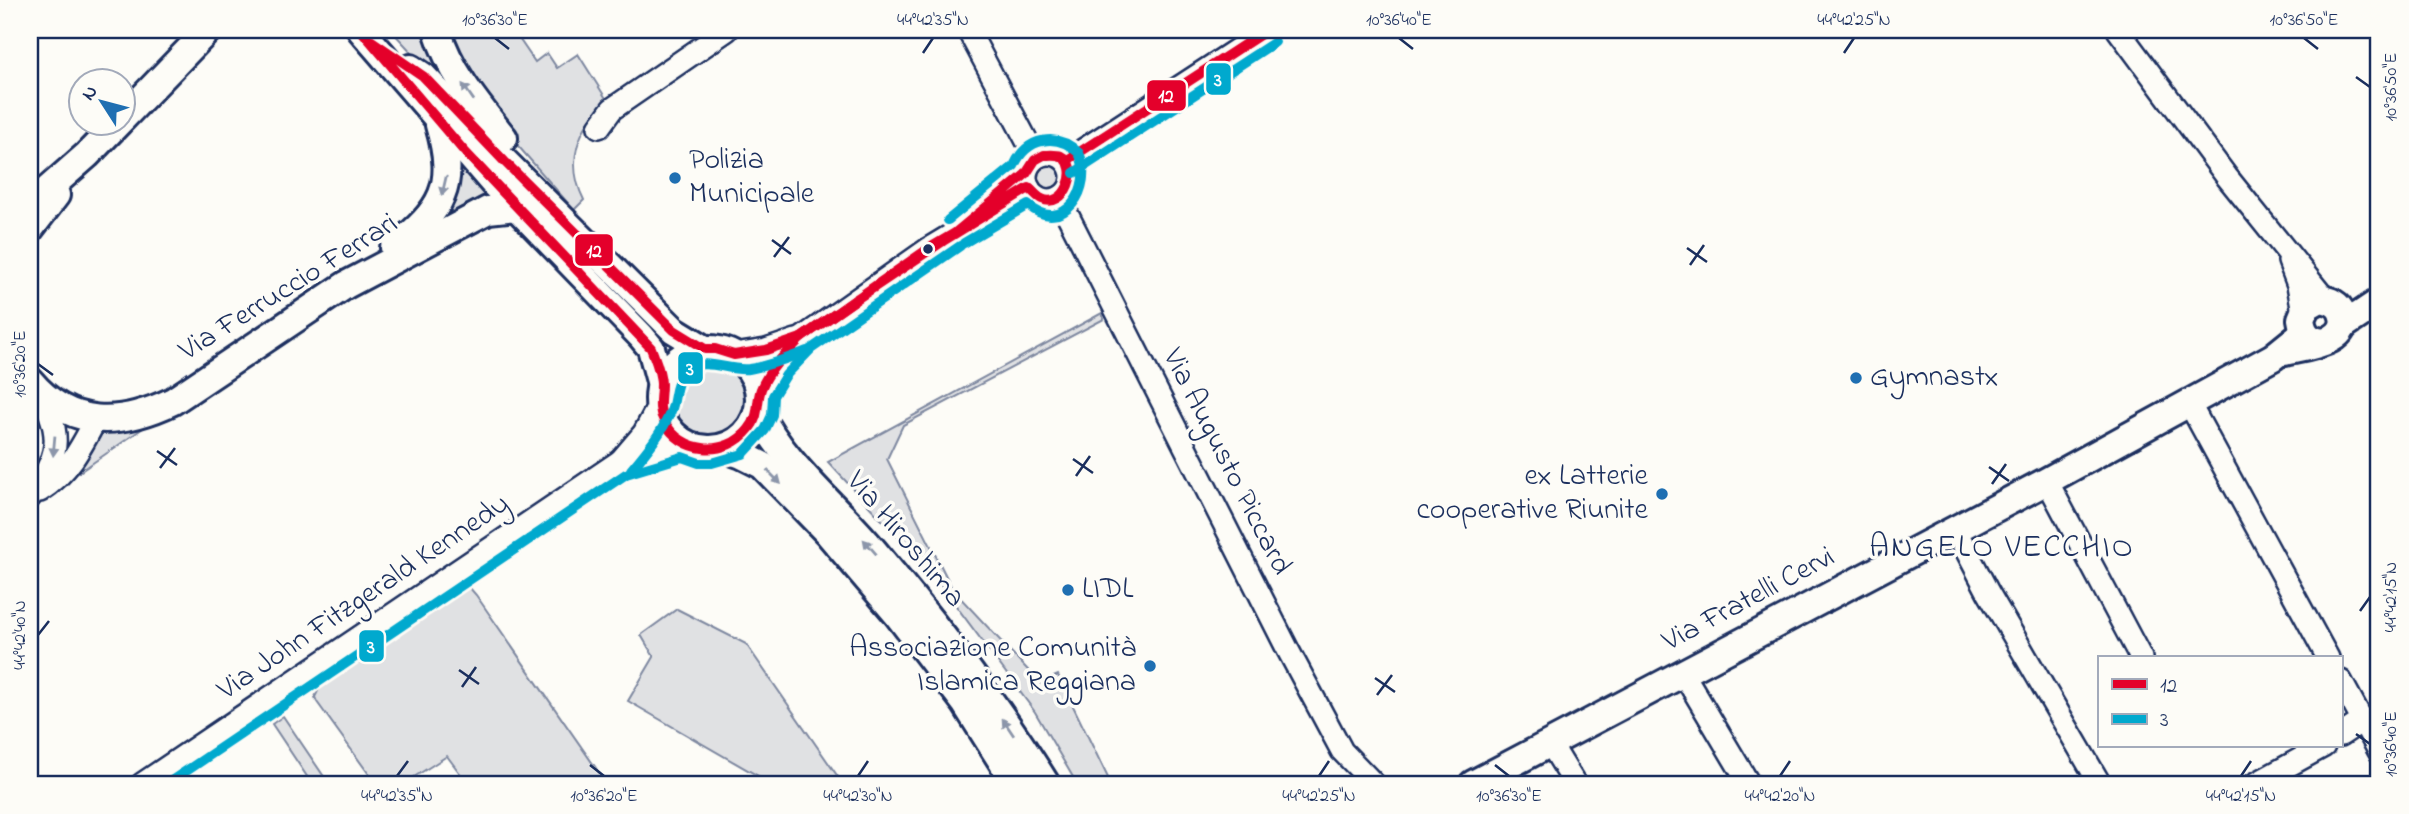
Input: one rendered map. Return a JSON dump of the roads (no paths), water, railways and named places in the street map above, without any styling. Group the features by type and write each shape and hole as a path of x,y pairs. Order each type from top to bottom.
{"main road":[{"path":"136,105 208,30"},
{"path":"437,30 452,68 463,85 585,242"},
{"path":"365,34 423,76 674,330 705,349"},
{"path":"365,34 517,207 651,348 667,426 682,442"},
{"path":"346,285 403,241 431,215 438,204 443,194 447,167 445,146 437,119"},
{"path":"30,205 106,136"},
{"path":"30,184 88,155"},
{"path":"30,229 88,155"},
{"name":"Via Ferruccio Ferrari","path":"35,386 68,410 96,419 125,419 137,416 173,401 346,285 488,210 517,207"},
{"name":"Via Fratelli Cervi","path":"1473,784 2048,481 2277,354 2323,320 2379,300"},
{"path":"660,395 668,371 678,360 691,352 715,349 734,355"},
{"name":"Via Hiroshima","path":"734,355 746,365 755,378 759,402 773,438 873,549 932,622 993,705 1046,784"},
{"path":"722,448 745,434 759,402"},
{"name":"Via Hiroshima","path":"682,442 701,449 722,448 762,465 828,533 897,614 965,703 1016,784"}],"street":[{"path":"599,127 612,109 727,30"},
{"path":"759,402 775,366 802,338 956,233 1030,174 1048,154 1066,161 1072,174 1069,188 1059,198 1045,200 1033,194 1030,174 968,30"},
{"path":"1066,161 1267,30"},
{"path":"2118,30 2286,252 2310,278 2323,320"},
{"name":"Via Augusto Piccard","path":"1059,198 1342,751 1374,784"},
{"path":"734,355 766,350 802,338"},
{"name":"Via Ferruccio Ferrari","path":"30,497 44,478 54,457 55,433 51,412 35,386"},
{"name":"Via John Fitzgerald Kennedy","path":"142,784 620,461 644,433 660,395"},
{"path":"2189,403 2327,656"},
{"name":"Via Ferruccio Ferrari","path":"30,497 57,480 77,455 96,419"},
{"name":"Via John Fitzgerald Kennedy","path":"620,461 682,442"},
{"path":"2048,481 2140,656"},
{"path":"1955,529 1988,592 2100,784"},
{"path":"1683,673 1749,784"},
{"path":"2342,683 2379,751"},
{"path":"2342,734 2362,721"},
{"path":"1550,743 1575,784"},
{"path":"2255,784 2320,748"},
{"name":"Via Augusto Piccard","path":"1342,751 1349,784"}],"place":[{"name":"Polizia Municipale","path":"675,178"},
{"name":"Gymnastx","path":"1856,378"},
{"name":"ex Latterie cooperative Riunite","path":"1662,494"},
{"name":"LIDL","path":"1068,590"},
{"name":"Associazione Comunità Islamica Reggiana","path":"1150,666"}],"district":[{"name":"ANGELO VECCHIO","path":"2002,548"}]}
